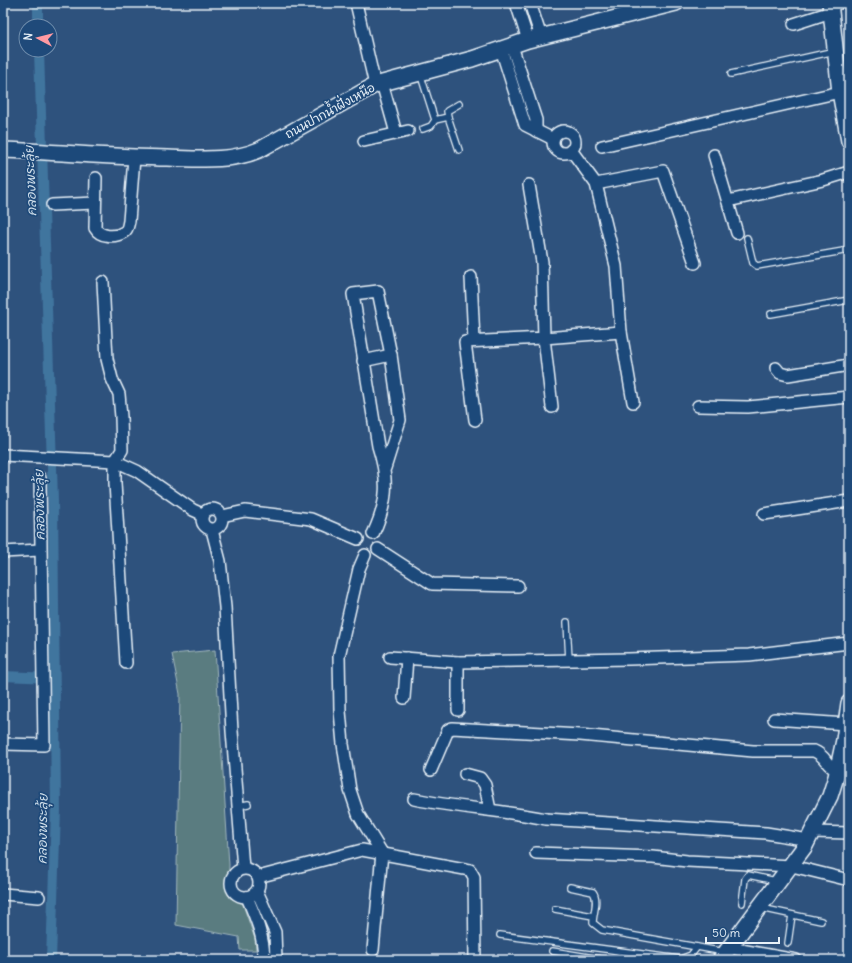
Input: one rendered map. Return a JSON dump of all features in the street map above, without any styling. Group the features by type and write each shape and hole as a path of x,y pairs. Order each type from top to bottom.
{"street":[{"path":"356,3 378,84 396,133"},
{"path":"516,3 535,38"},
{"path":"530,3 535,38"},
{"name":"ถนนปากน้ำฝั่งเหนือ","path":"3,150 134,158 229,158 246,156 366,88 507,48 535,38 676,3"},
{"path":"794,24 833,6 835,51 840,92 847,117 849,141"},
{"path":"507,48 536,120 536,131 553,139"},
{"path":"602,146 840,92"},
{"path":"364,141 408,131"},
{"path":"560,132 571,133 575,143 571,150 565,153 558,152 554,146 553,139 560,132"},
{"path":"571,150 596,184 616,266 621,332 633,402"},
{"path":"714,155 737,233"},
{"path":"96,178 96,228 98,233 104,236 123,233 128,228 134,158"},
{"path":"596,184 663,171 695,263"},
{"path":"728,201 823,180 849,172"},
{"path":"529,186 542,262 544,338 552,407"},
{"path":"52,205 96,203"},
{"path":"471,277 474,341"},
{"path":"103,282 107,359 112,379 119,394 122,417 122,450 114,461 126,663"},
{"path":"373,534 384,504 385,468 400,420 391,355 378,291 353,294 378,446 385,468"},
{"path":"475,420 465,342 621,332"},
{"path":"363,360 391,355"},
{"path":"776,368 780,373 788,375 849,365"},
{"path":"698,406 748,406 849,397"},
{"path":"3,455 114,461 137,471 193,510 202,514"},
{"path":"3,744 44,745 40,478"},
{"path":"764,514 849,501"},
{"path":"202,514 207,509 214,508 220,512 222,516 221,525 212,530"},
{"path":"222,516 245,511 311,519 358,539"},
{"path":"202,514 203,524 212,530 220,561 243,805 243,868"},
{"path":"363,534 373,534 378,540 378,549 371,555 364,555 358,548 358,539 363,534"},
{"path":"378,549 432,584 518,586"},
{"path":"3,552 40,550"},
{"path":"364,555 339,656 340,711 350,790 358,814 382,853 373,950"},
{"path":"390,656 458,662 749,655 849,643"},
{"path":"404,698 407,658"},
{"path":"458,662 458,710"},
{"path":"725,953 792,866 811,836 830,796 847,740 846,724 849,704"},
{"path":"774,719 846,724"},
{"path":"431,770 448,730 452,728 580,735 753,751 814,751 822,754 831,768 837,770"},
{"path":"466,774 480,778 485,785 490,810"},
{"path":"414,799 448,806 490,810 546,819 811,836 849,833"},
{"path":"258,877 362,850 470,870 474,877 475,960"},
{"path":"536,853 653,857 687,861 792,866 849,880"},
{"path":"243,868 253,871 258,877 259,885 257,891 247,897 236,895 230,885 233,874 243,868"},
{"path":"257,891 275,932 276,960"},
{"path":"3,894 39,897"},
{"path":"247,897 264,944 264,960"},
{"path":"725,953 796,960"}],"lane":[{"path":"730,74 835,51"},
{"path":"420,73 435,120"},
{"path":"459,104 447,111 459,150"},
{"path":"423,129 431,126 435,120 448,117"},
{"path":"747,238 753,263 757,266 849,250"},
{"path":"771,314 849,300"},
{"path":"567,622 569,660"},
{"path":"742,903 745,879 748,875 780,882"},
{"path":"570,886 593,892 595,894 596,898 593,923 602,930 725,953"},
{"path":"760,908 822,921"},
{"path":"555,910 593,916"},
{"path":"788,943 792,914"},
{"path":"500,935 680,959 691,955 697,947"},
{"path":"552,951 606,960"}],"green space":[{"path":"215,650 229,865 228,889 230,898 242,902 255,939 256,950 240,950 239,937 176,925 180,694 172,654"}],"waterway":[{"name":"คลองพระลุ้ย","path":"38,3 38,18"},
{"name":"คลองพระลุ้ย","path":"39,58 53,500 56,810 51,960"},
{"path":"3,676 51,678"}]}
